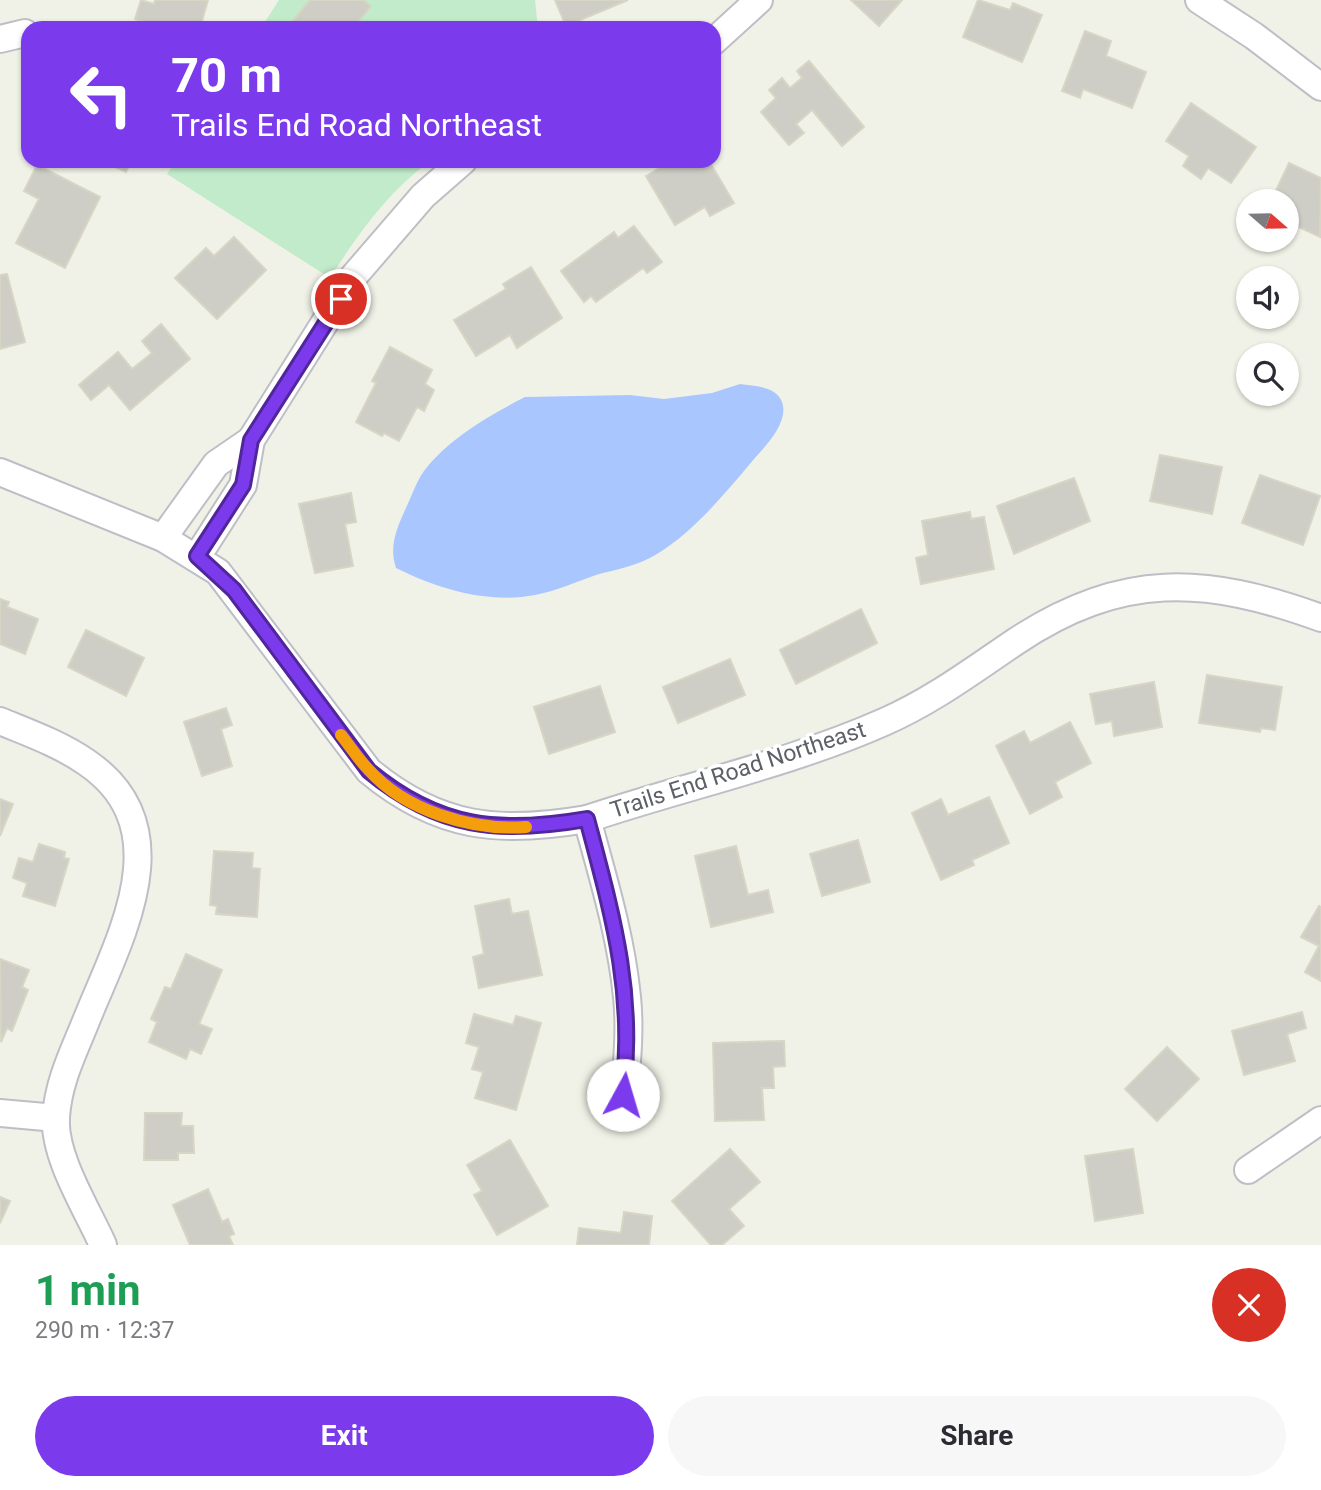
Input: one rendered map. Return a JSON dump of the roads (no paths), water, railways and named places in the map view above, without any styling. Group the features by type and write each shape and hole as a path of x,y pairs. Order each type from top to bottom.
{"street":[{"path":"721,35 759,0"},
{"path":"1199,0 1255,36 1321,87"},
{"path":"197,556 243,485 251,440 354,276 423,196 455,168"},
{"path":"163,538 216,464 251,440"},
{"name":"Trails End Road Northeast","path":"0,472 163,538 197,556 234,590 369,771 397,794 442,815 495,826 552,825 587,819 824,745 885,722 935,696 1051,620 1083,605 1126,592 1160,586 1199,587 1247,595 1321,618"},
{"path":"0,721 86,762 113,783 129,809 137,836 139,867 133,902 62,1082 55,1118 58,1147 103,1245"},
{"path":"587,819 614,916 627,999 628,1055 621,1115"},
{"path":"0,1113 55,1118"},
{"path":"1248,1170 1321,1120"}],"water":[{"path":"740,384 770,390 779,397 783,410 778,428 706,514 683,535 650,558 551,591 499,598 446,588 396,568 393,546 396,532 424,471 457,438 525,397 630,395 664,399 712,393"}]}
